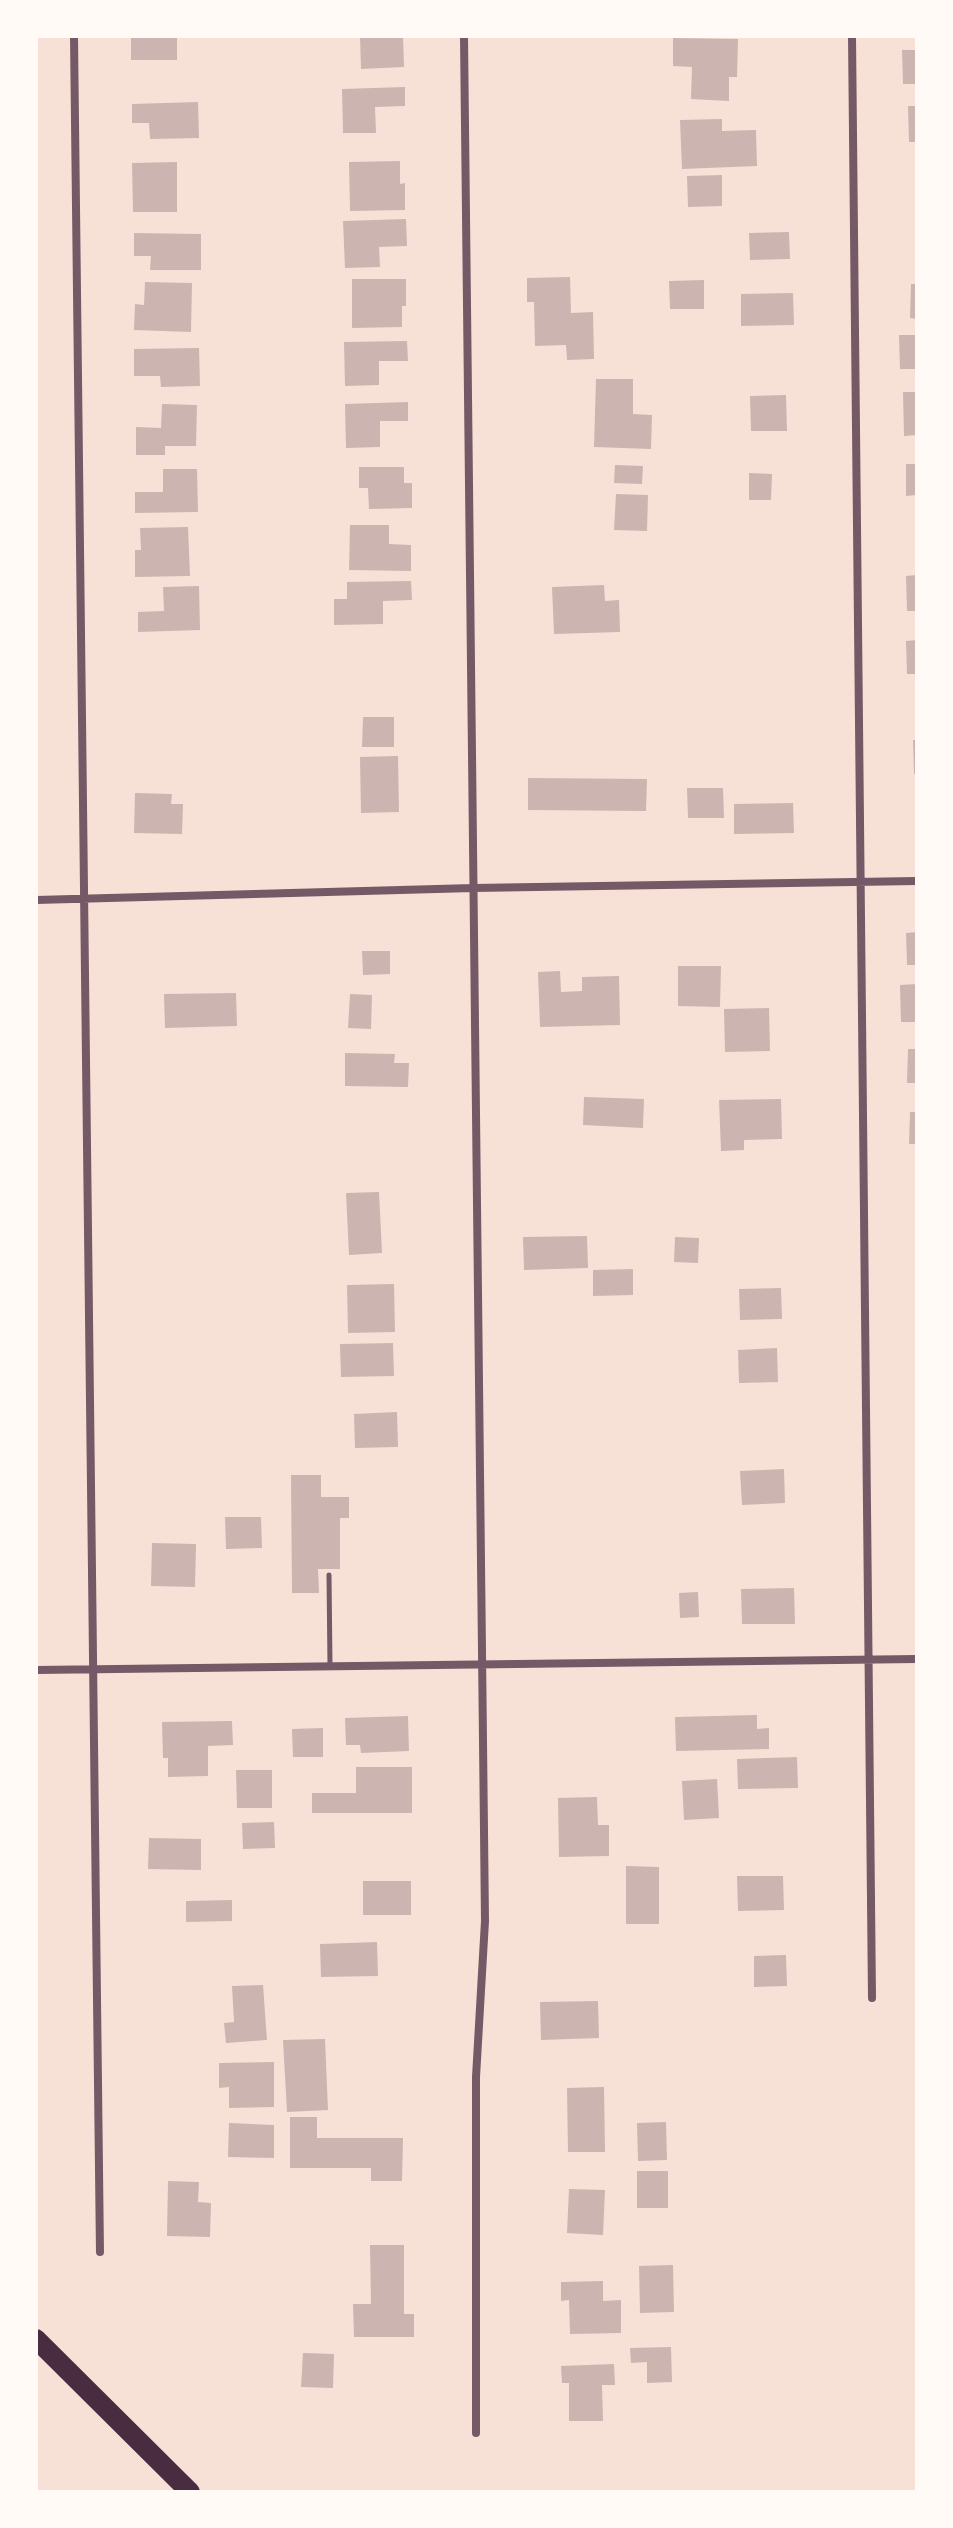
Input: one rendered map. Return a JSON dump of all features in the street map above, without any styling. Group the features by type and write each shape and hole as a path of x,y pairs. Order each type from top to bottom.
{"highway":[{"path":"36,2339 190,2492"}],"street":[{"path":"74,36 100,2252"},
{"path":"464,36 485,1921 476,2077 476,2433"},
{"path":"852,36 872,1998"},
{"path":"36,900 473,888 917,881"},
{"path":"36,1670 917,1659"}],"lane":[{"path":"329,1575 330,1667"}],"building":[{"path":"131,36 177,36 177,60 131,60"},
{"path":"360,36 403,36 404,67 361,69"},
{"path":"673,38 738,39 737,77 729,77 729,101 691,99 692,67 673,66"},
{"path":"902,50 917,50 917,84 903,84"},
{"path":"405,87 405,106 375,107 376,133 343,133 342,89"},
{"path":"198,102 199,138 150,139 149,123 132,123 132,104"},
{"path":"908,106 917,106 917,142 909,142"},
{"path":"722,119 722,131 756,130 757,166 682,169 680,120"},
{"path":"400,161 400,184 405,183 405,210 350,211 349,162"},
{"path":"177,162 177,212 133,212 132,163"},
{"path":"722,175 722,206 688,207 687,176"},
{"path":"406,219 407,246 379,247 380,267 345,268 343,221"},
{"path":"789,232 790,259 750,260 749,233"},
{"path":"134,233 201,234 201,270 150,270 151,256 134,256"},
{"path":"570,277 571,313 593,312 594,359 567,360 566,345 535,346 534,302 527,302 527,278"},
{"path":"352,279 406,279 402,327 352,328"},
{"path":"704,280 704,309 670,309 669,281"},
{"path":"145,282 192,283 191,332 134,330 135,304 144,305"},
{"path":"911,284 917,284 917,319 910,318"},
{"path":"793,293 794,325 741,326 741,294"},
{"path":"899,335 917,335 917,369 900,369"},
{"path":"407,341 408,361 379,361 379,385 345,386 344,342"},
{"path":"199,348 200,386 161,387 160,376 134,376 134,349"},
{"path":"596,379 633,379 633,414 652,415 651,449 594,447"},
{"path":"903,392 917,392 917,435 904,436"},
{"path":"786,395 787,431 751,431 750,396"},
{"path":"408,402 408,421 380,421 380,447 346,448 345,404"},
{"path":"162,404 197,405 196,446 165,446 165,455 136,455 136,427 161,428"},
{"path":"906,464 917,464 917,495 906,496"},
{"path":"615,465 643,466 642,484 614,483"},
{"path":"359,467 404,467 404,483 412,483 412,508 369,509 368,488 359,488"},
{"path":"163,469 197,469 198,512 135,513 135,492 163,492"},
{"path":"749,473 772,474 771,500 749,500"},
{"path":"616,494 648,495 647,531 614,530"},
{"path":"350,525 389,525 389,544 411,545 411,571 349,570"},
{"path":"188,527 190,576 135,577 135,550 141,550 140,528"},
{"path":"917,575 917,611 907,611 906,576"},
{"path":"411,581 412,600 383,601 383,624 334,625 334,599 347,599 347,582"},
{"path":"604,585 605,601 619,600 620,632 554,634 552,587"},
{"path":"199,586 200,630 138,632 138,612 164,611 163,587"},
{"path":"917,640 917,674 907,674 906,641"},
{"path":"363,717 394,717 394,747 362,747"},
{"path":"913,740 917,740 917,774 914,774"},
{"path":"398,756 399,812 361,813 360,757"},
{"path":"528,778 647,779 646,811 528,810"},
{"path":"687,788 723,788 724,818 688,818"},
{"path":"135,793 172,794 171,804 183,804 182,834 134,833"},
{"path":"793,803 794,833 734,834 734,804"},
{"path":"917,932 917,965 907,965 906,933"},
{"path":"362,951 390,951 390,974 363,975"},
{"path":"678,966 721,966 720,1007 678,1006"},
{"path":"560,971 561,992 582,991 582,977 619,976 620,1025 540,1027 538,972"},
{"path":"917,984 917,1022 901,1022 900,985"},
{"path":"236,993 237,1026 165,1028 164,994"},
{"path":"350,994 372,995 371,1029 348,1028"},
{"path":"769,1008 770,1051 725,1052 724,1009"},
{"path":"908,1049 917,1049 917,1083 907,1083"},
{"path":"345,1053 395,1054 394,1063 409,1063 408,1087 345,1086"},
{"path":"584,1097 644,1099 643,1128 583,1125"},
{"path":"781,1099 782,1139 744,1140 744,1150 721,1151 719,1100"},
{"path":"910,1112 917,1112 917,1144 909,1144"},
{"path":"379,1192 382,1253 349,1255 346,1193"},
{"path":"587,1236 588,1268 524,1270 523,1237"},
{"path":"675,1237 699,1238 698,1263 674,1262"},
{"path":"633,1269 633,1295 593,1296 593,1270"},
{"path":"394,1284 395,1332 348,1333 347,1285"},
{"path":"781,1288 782,1319 740,1320 739,1289"},
{"path":"393,1343 394,1376 341,1377 340,1344"},
{"path":"777,1348 778,1382 739,1383 738,1350"},
{"path":"397,1412 398,1447 355,1448 354,1414"},
{"path":"784,1469 785,1503 742,1505 740,1471"},
{"path":"291,1475 321,1475 321,1497 349,1497 349,1518 340,1518 340,1569 318,1569 319,1593 292,1593"},
{"path":"225,1517 261,1517 262,1548 226,1549"},
{"path":"152,1543 196,1544 195,1587 151,1586"},
{"path":"794,1588 795,1624 742,1624 741,1589"},
{"path":"698,1592 699,1617 680,1618 679,1593"},
{"path":"757,1715 757,1729 769,1728 769,1749 676,1751 675,1717"},
{"path":"408,1716 409,1751 361,1753 360,1745 346,1745 345,1718"},
{"path":"232,1721 233,1745 208,1746 208,1776 168,1777 168,1758 163,1758 162,1722"},
{"path":"323,1728 323,1757 293,1757 292,1729"},
{"path":"797,1757 798,1788 738,1789 737,1759"},
{"path":"356,1767 412,1767 412,1813 312,1813 312,1793 356,1793"},
{"path":"236,1770 272,1770 272,1808 237,1808"},
{"path":"717,1779 719,1818 684,1820 682,1781"},
{"path":"597,1797 598,1825 609,1825 609,1856 559,1857 558,1798"},
{"path":"274,1822 275,1848 243,1849 242,1823"},
{"path":"149,1838 201,1839 201,1870 148,1869"},
{"path":"626,1866 659,1867 659,1924 626,1924"},
{"path":"737,1876 783,1876 784,1910 738,1911"},
{"path":"363,1881 411,1881 411,1915 363,1915"},
{"path":"232,1900 232,1921 186,1922 186,1901"},
{"path":"377,1942 378,1976 321,1977 320,1944"},
{"path":"786,1955 787,1986 754,1987 754,1956"},
{"path":"263,1985 267,2040 226,2043 224,2023 234,2022 232,1986"},
{"path":"598,2001 599,2038 541,2040 540,2002"},
{"path":"325,2039 328,2110 287,2112 283,2040"},
{"path":"274,2062 274,2107 229,2108 229,2087 219,2088 219,2063"},
{"path":"604,2087 605,2152 568,2152 567,2088"},
{"path":"290,2117 317,2117 317,2138 403,2138 402,2181 371,2181 371,2168 290,2168"},
{"path":"666,2122 667,2160 638,2161 637,2123"},
{"path":"229,2123 274,2125 274,2158 228,2157"},
{"path":"637,2171 668,2171 668,2208 637,2208"},
{"path":"168,2181 199,2182 198,2202 211,2203 210,2237 167,2236"},
{"path":"569,2189 605,2190 603,2235 567,2233"},
{"path":"370,2245 404,2245 404,2314 414,2314 414,2337 354,2337 353,2304 371,2304"},
{"path":"673,2265 674,2312 640,2313 639,2266"},
{"path":"603,2281 603,2301 621,2300 621,2333 570,2334 569,2300 561,2301 561,2282"},
{"path":"671,2347 672,2382 647,2383 647,2362 631,2363 630,2348"},
{"path":"303,2353 334,2354 333,2388 301,2387"},
{"path":"614,2364 615,2385 602,2385 603,2421 569,2421 569,2383 562,2383 561,2366"}]}
